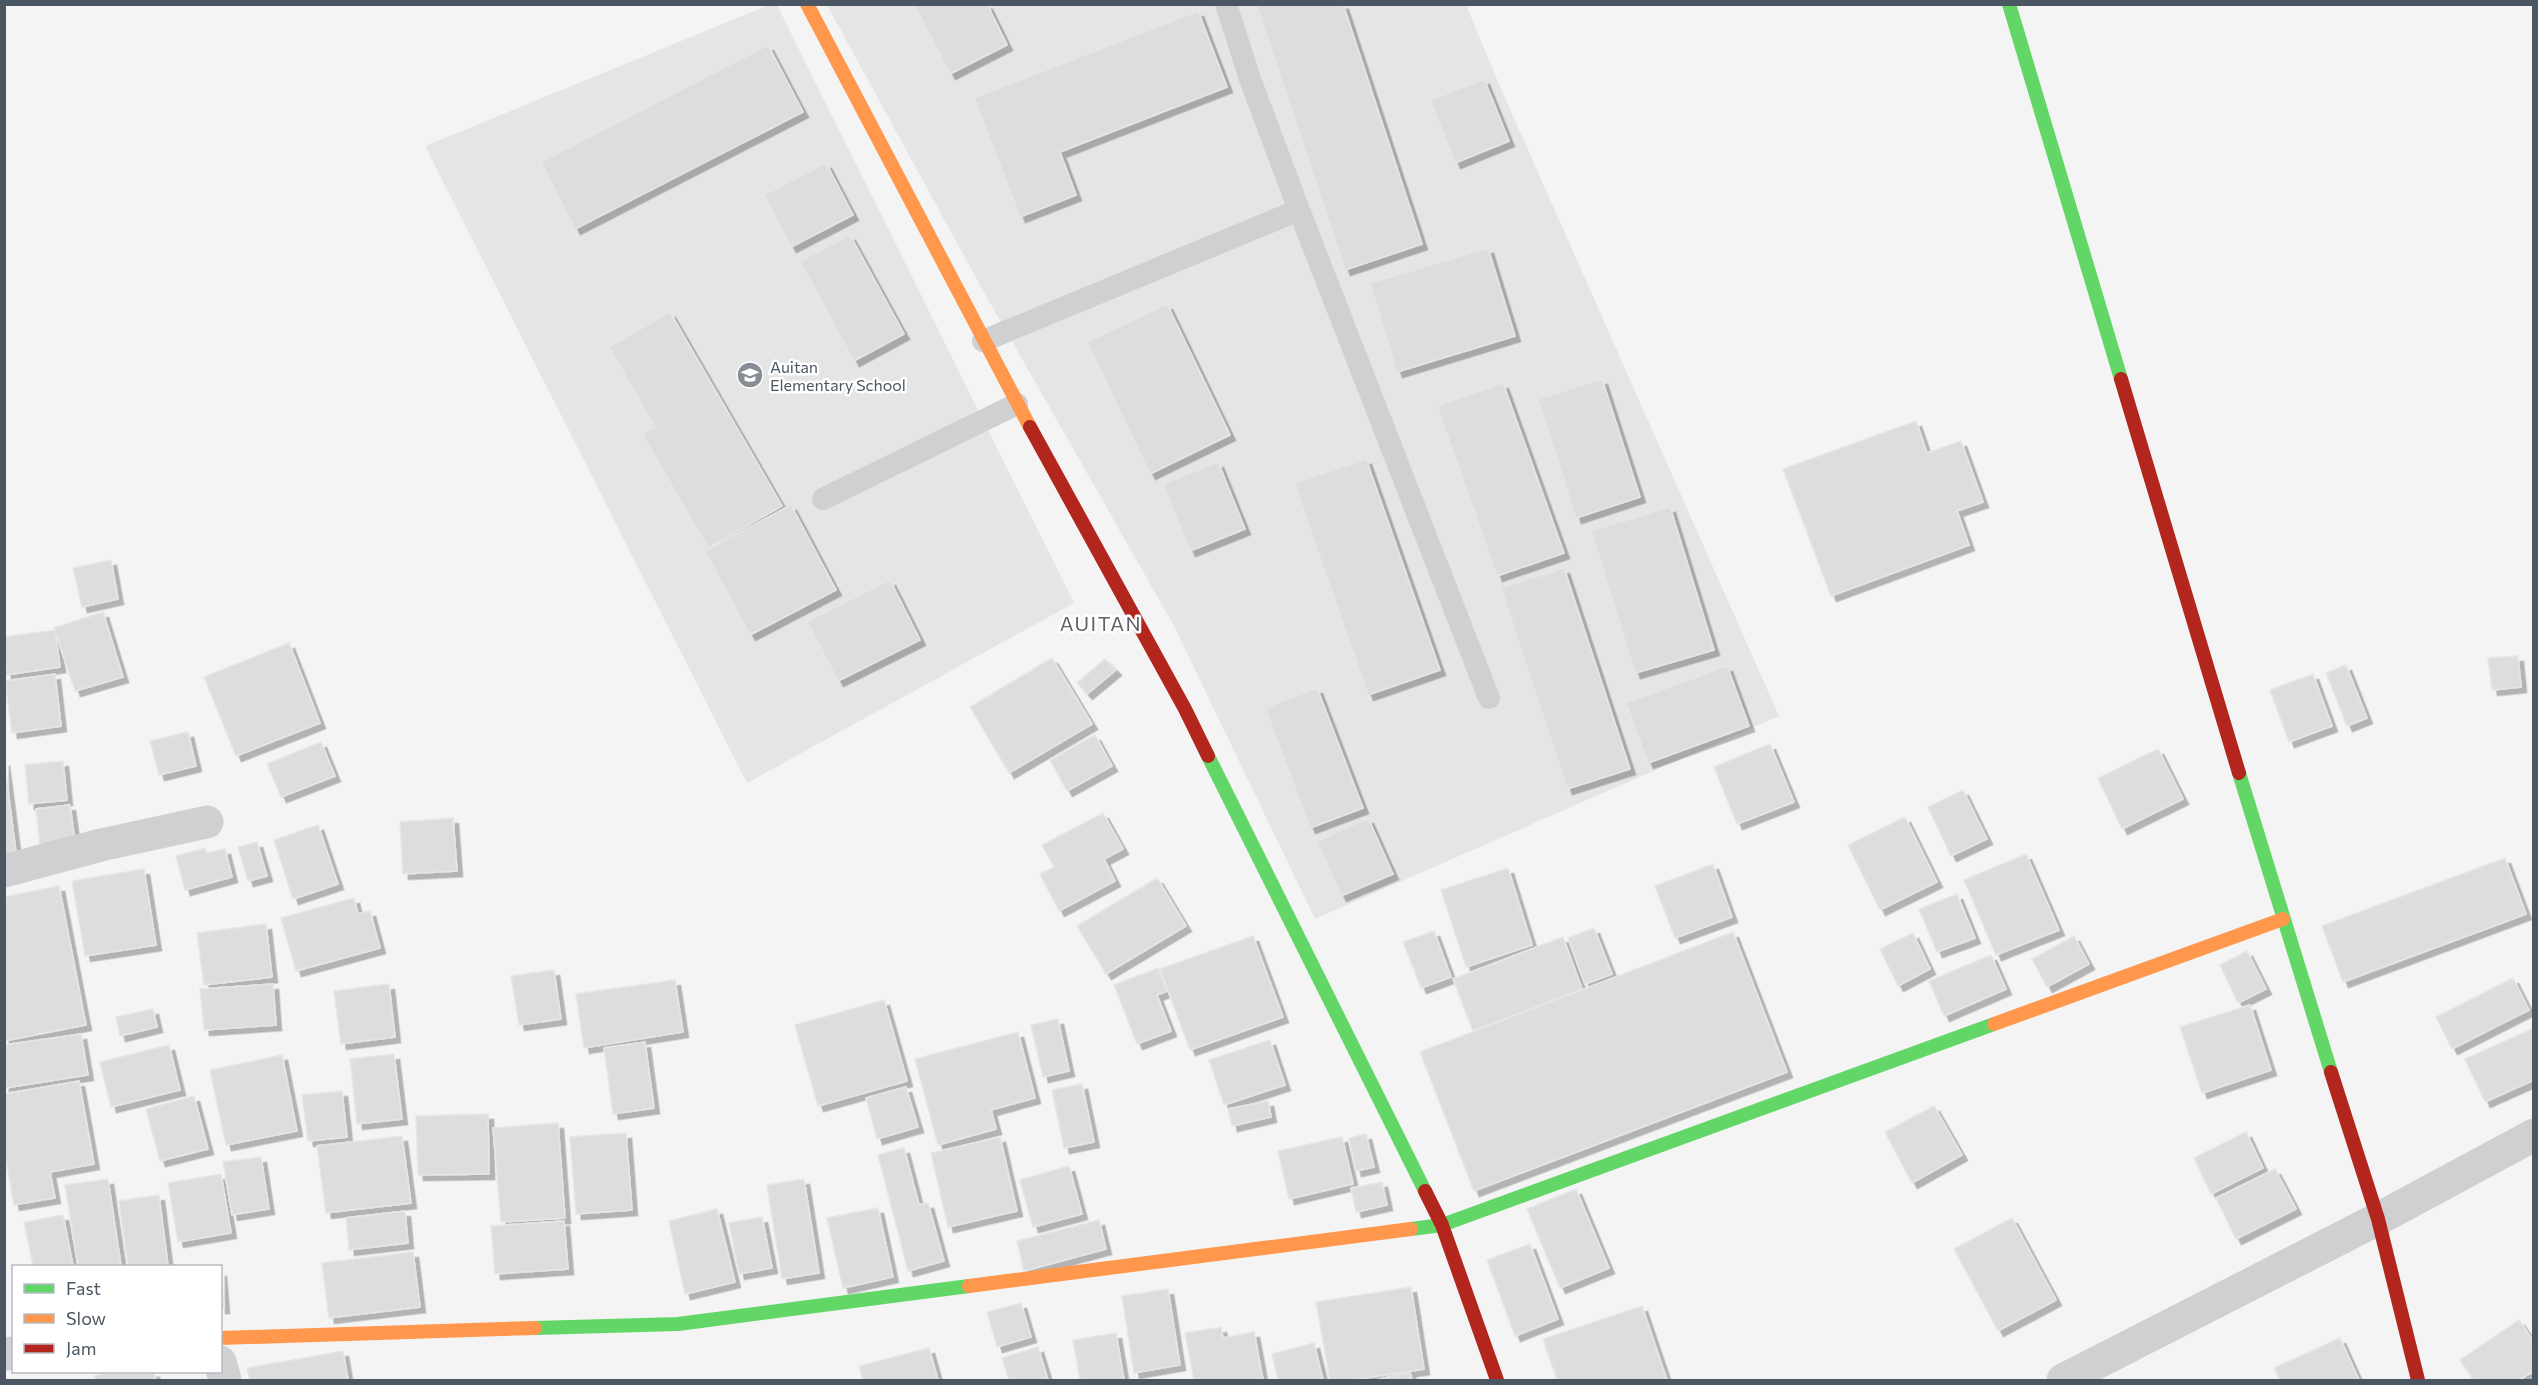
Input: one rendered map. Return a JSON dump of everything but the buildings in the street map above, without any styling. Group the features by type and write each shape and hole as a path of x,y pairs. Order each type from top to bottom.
{"street":[{"path":"807,4 982,341 1185,709 1442,1225 1497,1380"},
{"path":"2009,4 2283,919 2378,1218 2418,1380"},
{"path":"4,871 101,845 207,822"},
{"path":"222,1338 678,1324 1442,1225 2283,919"},
{"path":"2063,1380 2534,1135"}],"lane":[{"path":"1226,4 1250,79 1299,210 1489,698"},
{"path":"982,341 1299,210"},
{"path":"823,499 1017,404"}],"shaded area":[{"name":"Auitan Elementary School","path":"769,5 777,5 1074,603 747,783 425,146"},
{"path":"827,5 1466,5 1779,716 1315,919 1173,624 981,287"}],"traffic: fast":[{"path":"2009,4 2121,379"},
{"path":"1208,756 1425,1191"},
{"path":"2239,773 2331,1072"},
{"path":"1411,1229 1442,1225 1994,1024"},
{"path":"535,1328 678,1324 969,1286"}],"traffic: slow":[{"path":"807,4 1030,427"},
{"path":"1994,1024 2283,919"},
{"path":"969,1286 1411,1229"},
{"path":"222,1338 535,1328"}],"traffic: jam":[{"path":"2121,379 2239,773"},
{"path":"1030,427 1185,709 1208,756"},
{"path":"2331,1072 2378,1219 2418,1380"},
{"path":"1425,1191 1442,1225 1497,1380"}],"place":[{"name":"Auitan Elementary School","path":"750,375"}],"district":[{"name":"AUITAN","path":"1101,623"}]}
